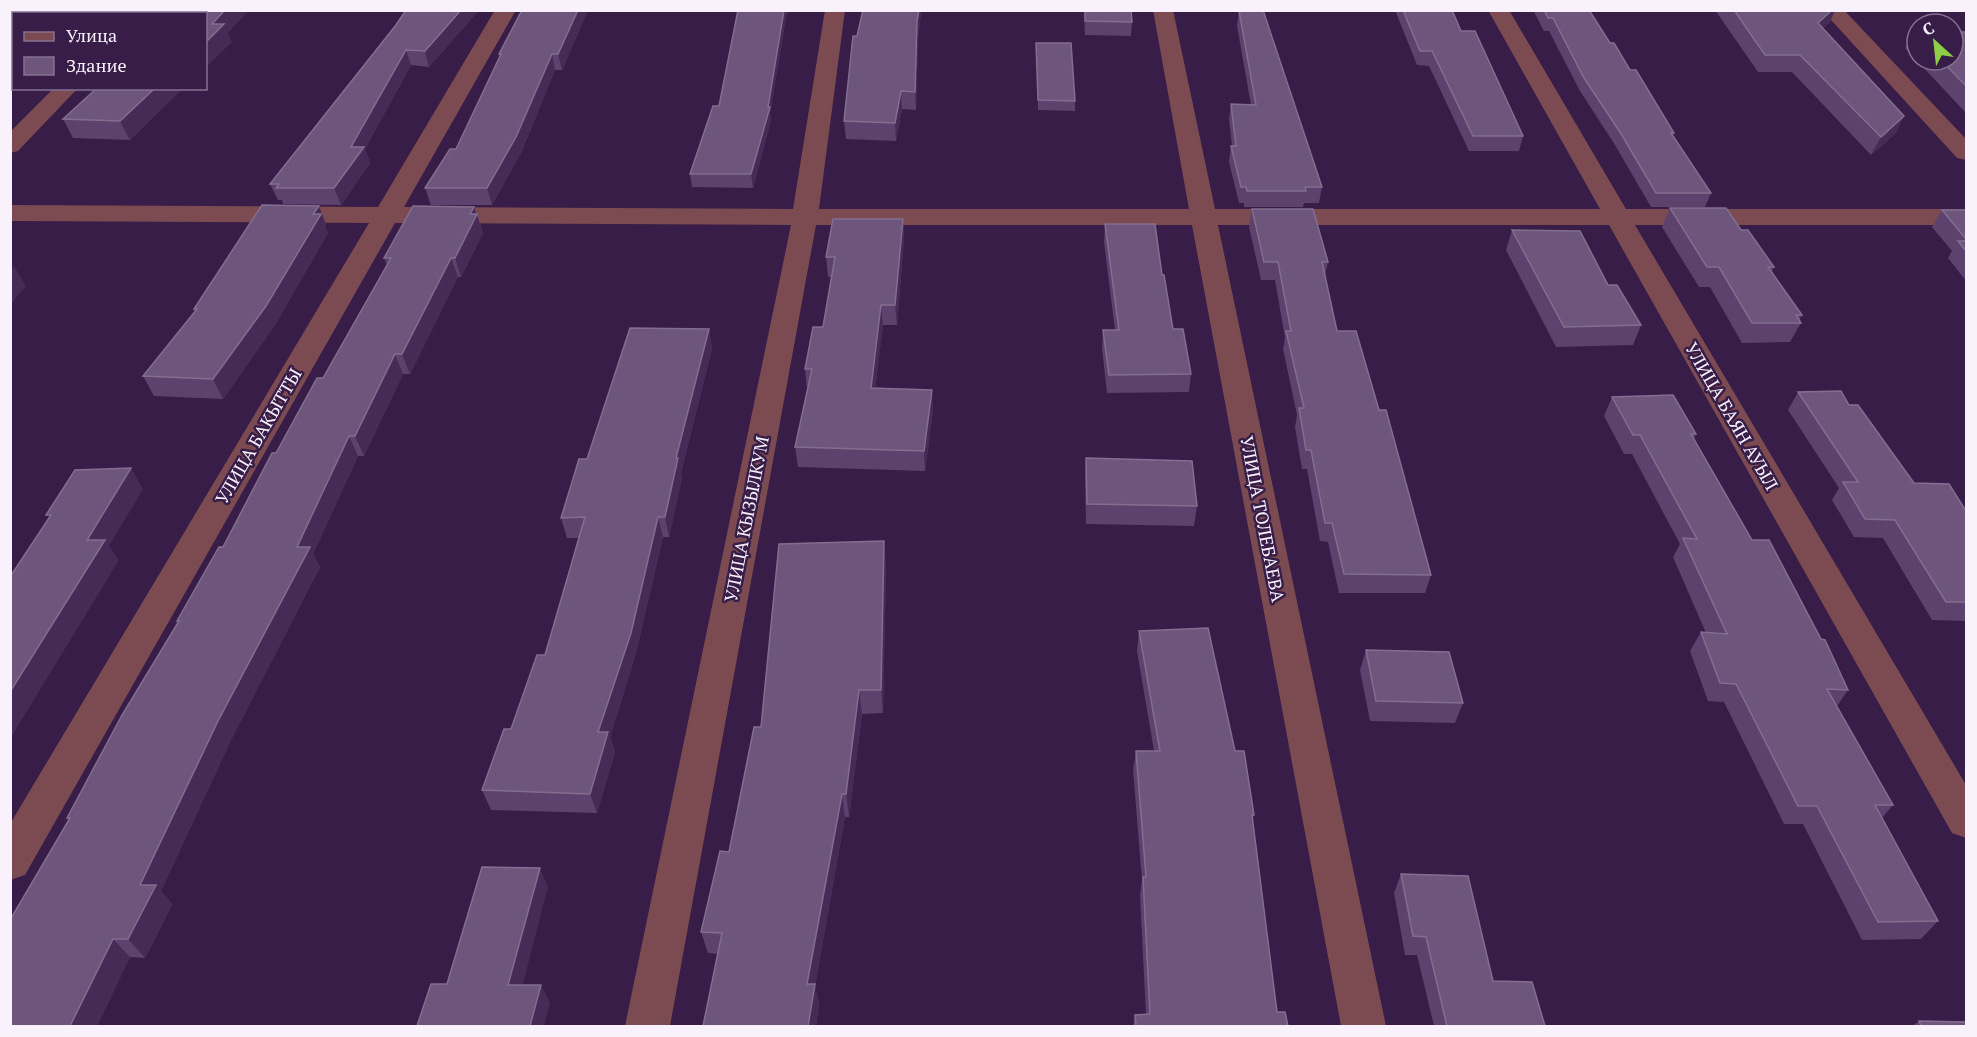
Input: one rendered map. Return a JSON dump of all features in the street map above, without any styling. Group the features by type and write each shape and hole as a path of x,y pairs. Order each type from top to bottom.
{"street":[{"name":"УЛИЦА БАКЫТТЫ","path":"10,862 506,10"},
{"name":"УЛИЦА КЫЗЫЛКУМ","path":"647,1026 805,217 836,10"},
{"name":"УЛИЦА ТОЛЕБАЕВА","path":"1163,10 1363,1026"},
{"name":"УЛИЦА БАЯН АУЫЛ","path":"1498,10 1966,821"},
{"path":"1832,10 1966,153"},
{"path":"10,146 65,90"},
{"path":"10,213 805,217 1203,215 1966,217"}],"building":[{"path":"10,10 52,10 50,12 12,12 12,44 10,45"},
{"path":"171,10 225,10 212,24 224,24 207,41 207,12 170,12"},
{"path":"406,10 461,10 425,51 406,50 351,147 364,147 334,188 276,188 279,184 270,184 396,25"},
{"path":"522,10 578,10 558,54 552,54 516,137 487,188 425,188 450,149 456,149 501,54 499,54"},
{"path":"738,10 784,10 768,107 770,107 751,174 690,174 713,106 719,106"},
{"path":"863,10 919,10 915,92 901,91 895,123 844,121 853,36 857,36"},
{"path":"1085,10 1131,10 1132,22 1085,21"},
{"path":"1263,10 1322,187 1305,187 1306,191 1247,191 1246,187 1241,187 1231,146 1236,146 1231,104 1256,105 1239,11"},
{"path":"1403,10 1452,10 1461,31 1475,31 1523,136 1473,136 1432,51 1420,51"},
{"path":"1544,10 1589,10 1610,43 1614,43 1630,70 1636,70 1674,133 1671,133 1711,193 1656,193 1620,132 1584,78 1553,18 1548,18"},
{"path":"1734,10 1832,10 1818,23 1904,116 1881,137 1800,55 1765,55"},
{"path":"1965,32 1966,32 1966,86 1953,72 1965,72"},
{"path":"1036,43 1071,43 1075,101 1038,100"},
{"path":"95,90 153,90 120,121 63,119"},
{"path":"262,205 319,206 313,214 321,214 266,306 213,379 143,376 197,309 194,309"},
{"path":"413,206 474,207 470,214 477,214 455,258 451,258 402,354 395,354 355,436 349,436 297,547 310,547 218,721 140,885 156,885 128,939 113,939 70,1026 10,1026 10,920 70,818 67,818 122,715 179,621 177,621 219,547 223,547 272,453 276,453 317,378 323,378 391,258 384,258"},
{"path":"1670,208 1726,208 1741,230 1748,230 1774,267 1768,267 1802,315 1796,315 1801,323 1752,323 1719,267 1707,267"},
{"path":"1252,209 1313,209 1328,262 1322,262 1337,331 1356,331 1379,410 1386,410 1431,575 1344,574 1332,523 1325,523 1311,450 1306,450 1299,408 1304,408 1286,331 1291,331 1278,262 1264,262"},
{"path":"1942,210 1966,210 1966,239"},
{"path":"833,219 903,219 895,305 881,305 871,388 932,390 924,451 795,447 812,369 805,369 813,327 823,327 835,257 826,257"},
{"path":"1105,224 1155,224 1173,329 1183,329 1191,374 1109,375 1103,330 1119,330"},
{"path":"1512,230 1580,231 1608,285 1617,285 1641,325 1564,327"},
{"path":"1958,241 1966,241 1966,251"},
{"path":"630,328 709,329 676,458 678,458 665,517 658,517 631,633 598,732 608,732 590,794 482,790 504,729 511,729 537,655 545,655 585,517 561,518 579,459 587,459"},
{"path":"1841,391 1849,405 1858,405 1914,483 1949,484 1966,511 1966,602 1946,602 1895,520 1865,519 1843,482 1858,482 1798,392"},
{"path":"1673,395 1696,434 1691,434 1752,540 1769,540 1821,639 1825,640 1848,690 1827,689 1893,805 1875,805 1938,921 1878,922 1817,806 1798,806 1736,684 1720,683 1701,632 1727,634 1683,538 1697,539 1640,435 1633,435 1612,397"},
{"path":"1086,458 1192,461 1197,506 1087,504"},
{"path":"131,468 87,540 105,540 10,692 10,577 51,515 46,515 75,470"},
{"path":"884,541 881,690 859,690 846,794 842,794 807,984 815,984 808,1026 703,1026 722,933 701,932 720,851 729,852 754,727 761,727 779,544"},
{"path":"1208,628 1235,751 1244,751 1254,815 1252,815 1277,1012 1285,1012 1288,1026 1136,1026 1135,1015 1150,1014 1143,877 1146,877 1136,751 1160,751 1139,631"},
{"path":"1366,650 1449,652 1463,703 1376,701"},
{"path":"482,867 540,868 508,985 541,985 530,1026 417,1026 431,984 447,984"},
{"path":"1401,874 1468,876 1493,981 1532,982 1545,1026 1447,1026 1426,937 1413,936"},
{"path":"1919,1021 1966,1022 1966,1026 1921,1026"}]}
